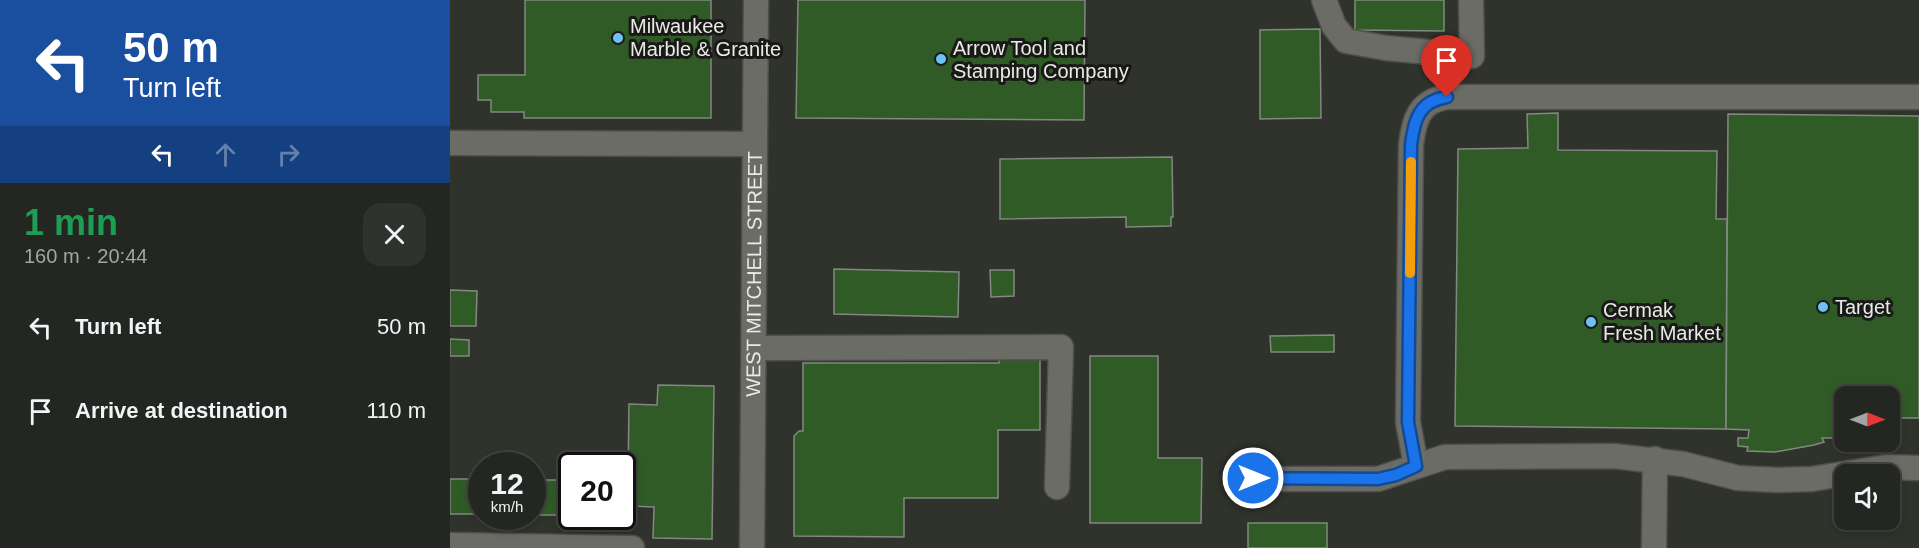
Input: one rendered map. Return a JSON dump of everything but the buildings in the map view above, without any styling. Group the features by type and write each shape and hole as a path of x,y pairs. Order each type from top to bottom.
{"street":[{"name":"WEST MITCHELL STREET","path":"752,548 756,0"},
{"path":"1324,0 1334,26 1346,41 1386,48 1472,56 1471,0"},
{"path":"1416,466 1408,422 1411,145 1417,116 1426,105 1436,99 1447,97 1919,97"},
{"path":"450,143 755,144"},
{"path":"754,348 1061,347 1057,488"},
{"path":"1253,478 1378,479 1396,475 1445,457 1614,456 1655,459 1738,478 1777,480 1812,478 1886,467 1919,468"},
{"path":"1654,548 1655,459"},
{"path":"450,545 632,548"}],"slow traffic":[{"path":"1410,273 1411,162"}],"place":[{"name":"Milwaukee Marble & Granite","path":"618,38"},
{"name":"Arrow Tool and Stamping Company","path":"941,59"},
{"name":"Target","path":"1823,307"},
{"name":"Cermak Fresh Market","path":"1591,322"}],"route":[{"path":"1253,478 1378,479 1396,475 1416,466 1408,422 1411,145 1417,116 1426,105 1436,99 1447,97"}]}
